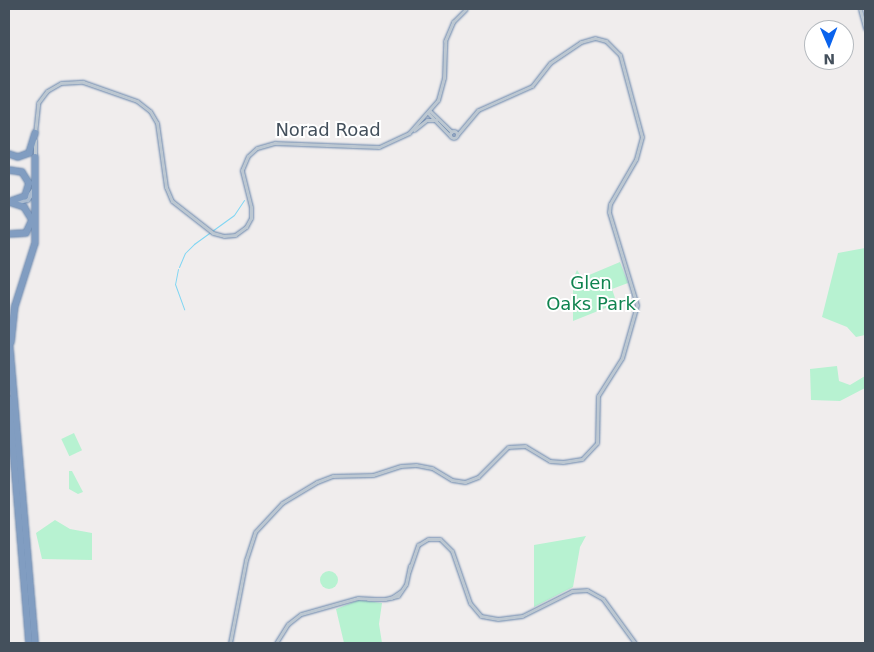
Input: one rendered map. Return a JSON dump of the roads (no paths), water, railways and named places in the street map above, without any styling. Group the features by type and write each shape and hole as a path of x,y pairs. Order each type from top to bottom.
{"highway":[{"path":"9,154 18,157 29,153 35,133"},
{"path":"11,363 14,311 36,233 35,157"},
{"path":"9,170 22,172 29,183 25,196 9,202"},
{"path":"9,202 27,209 32,220 26,233 9,234"},
{"path":"9,338 36,643"},
{"path":"9,399 28,643"}],"main road":[{"name":"Norad Road","path":"9,202 24,201 32,194 35,157"}],"street":[{"name":"Norad Road","path":"35,157 36,111 40,100 50,89 64,82 83,82 140,102 152,113 158,127 170,198 211,231 224,236 235,235 249,222 252,207 242,170 248,156 263,145 379,147 410,134 429,112 442,89 447,34 466,9"},
{"path":"860,9 865,28"},
{"path":"230,643 246,560 256,532 282,503 317,482 333,476 374,475 401,466 416,465 432,468 455,481 469,481 478,477 508,447 525,446 547,460 563,462 582,459 598,443 598,396 622,358 637,305 609,212 610,204 636,159 642,137 629,76 620,56 606,41 595,38 581,42 550,63 532,86 482,108 453,133"},
{"path":"429,112 453,133"},
{"path":"429,112 453,133"},
{"path":"410,134 427,120 436,120"},
{"path":"276,643 288,624 301,614 367,598 390,598 401,591 410,565 421,543 432,538 444,541 452,551 472,607 489,618 522,616 572,591 593,592 603,598 635,643"}],"waterway":[{"path":"179,267 185,253 194,244 234,215 244,200"},
{"path":"178,269 175,284 184,309"}],"park label":[{"name":"Glen Oaks Park","path":"591,294"}]}
